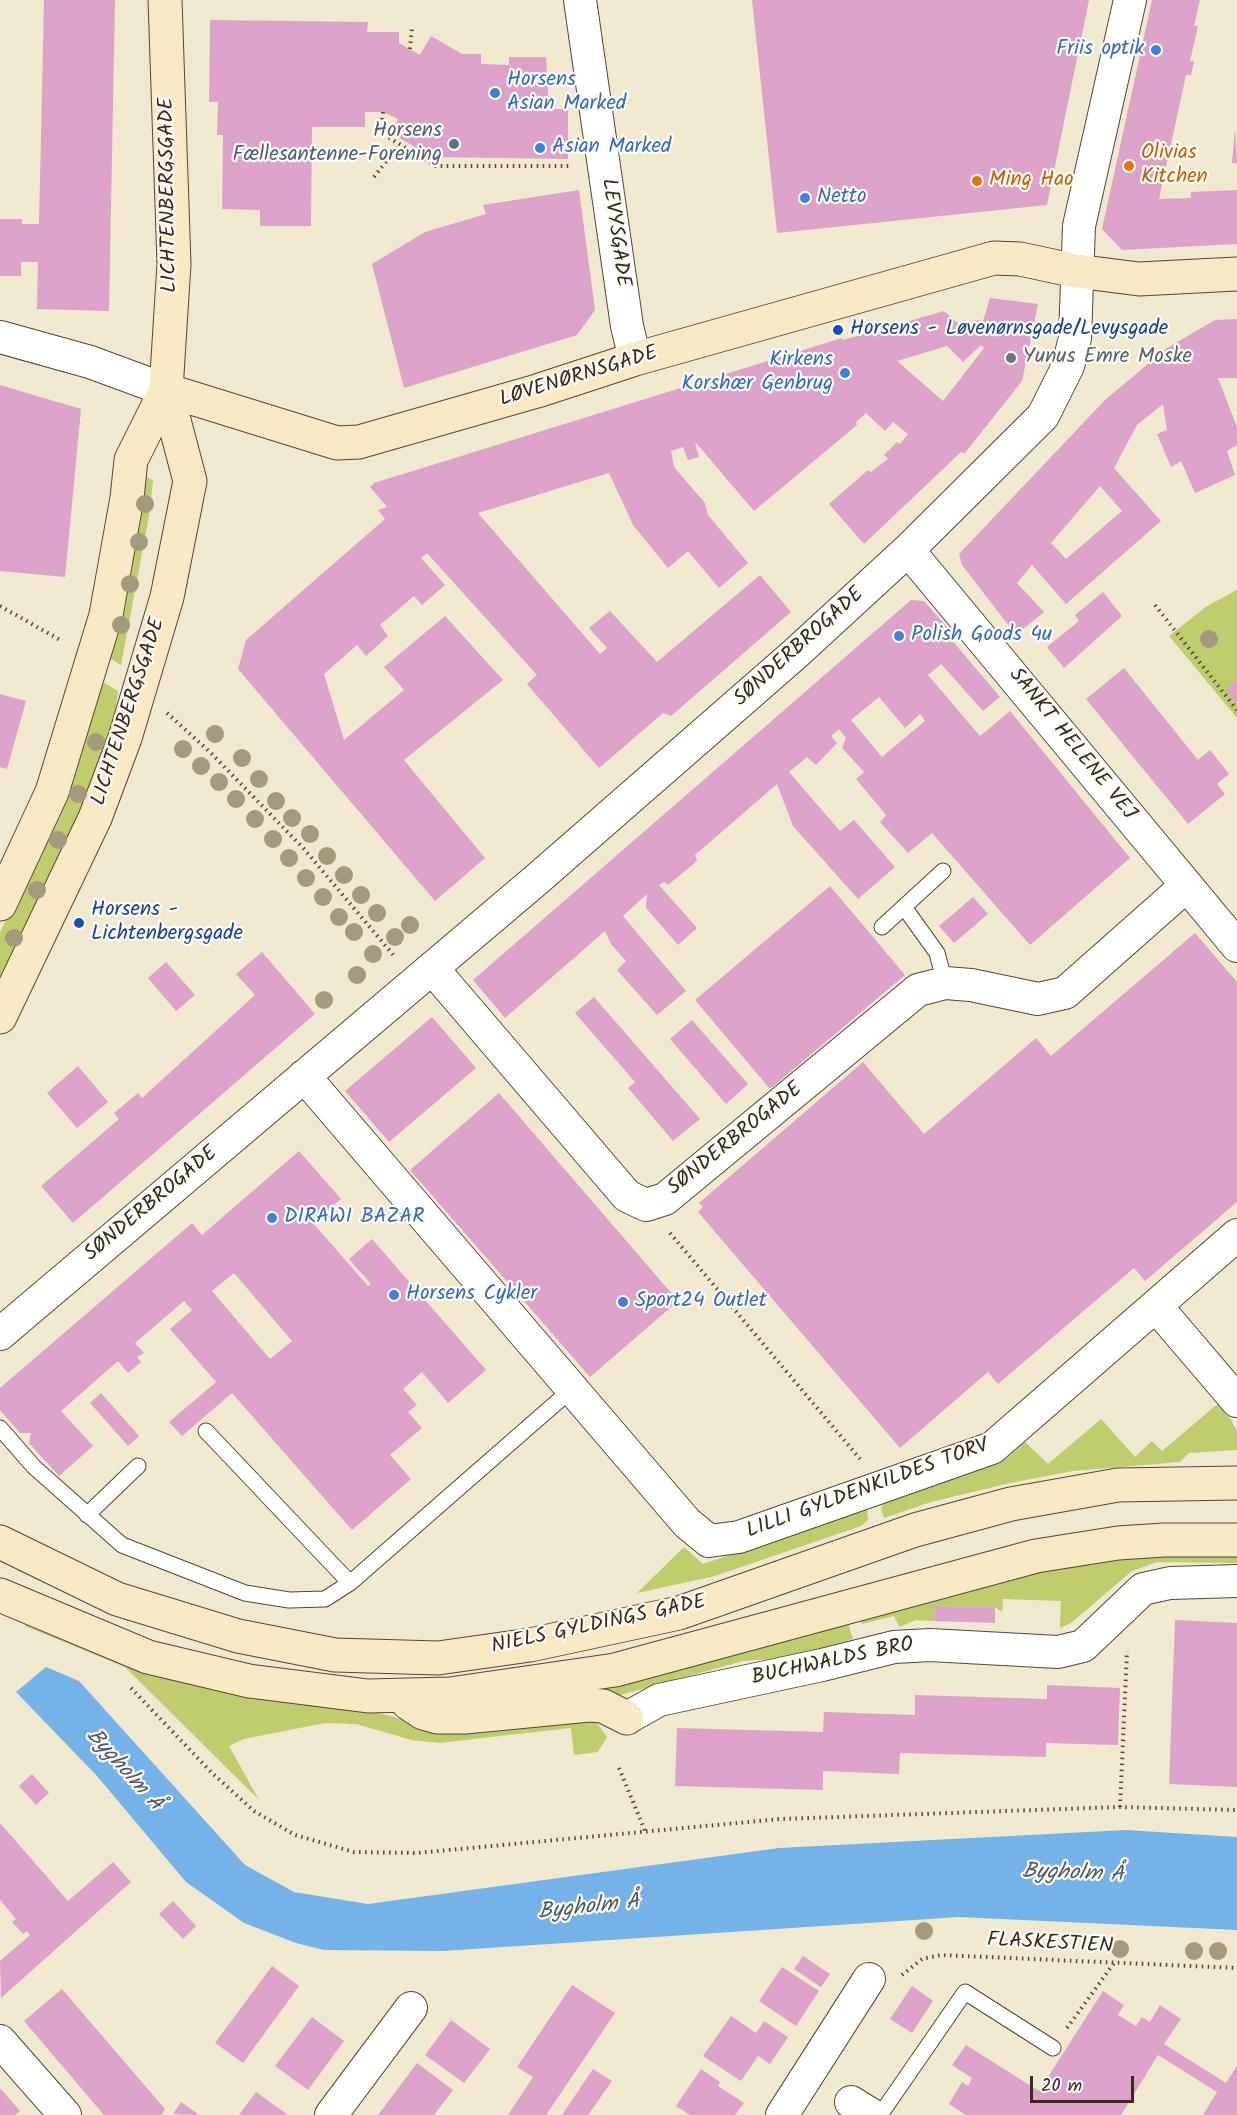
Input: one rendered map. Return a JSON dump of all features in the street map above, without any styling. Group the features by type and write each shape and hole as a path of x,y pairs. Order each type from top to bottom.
{"street":[{"name":"LICHTENBERGSGADE","path":"0,1017 96,818 140,692 167,597 190,482 166,390 174,264 165,0"},
{"name":"LEVYSGADE","path":"580,0 627,326 635,359"},
{"name":"SØNDERBROGADE","path":"0,1334 424,975 777,669 908,550 1043,416 1056,395 1068,366 1075,338 1079,226 1130,0"},
{"name":"LØVENØRNSGADE","path":"0,337 90,362 166,390 337,443 359,442 537,392 635,359 994,258 1020,259 1076,271 1139,279 1237,274"},
{"name":"LICHTENBERGSGADE","path":"0,904 52,792 106,615 128,498 131,460 166,390"},
{"name":"SANKT HELENE VEJ","path":"908,550 1237,946"},
{"path":"958,984 1038,999 1065,993 1186,886"},
{"name":"SØNDERBROGADE","path":"424,975 627,1196 646,1205 665,1199 918,990 958,984"},
{"path":"304,1076 572,1389"},
{"name":"LILLI GYLDENKILDES TORV","path":"572,1389 687,1523 709,1541 739,1537 870,1489 992,1448 1237,1235"},
{"path":"1156,1306 1237,1401"},
{"name":"NIELS GYLDINGS GADE","path":"0,1542 117,1599 238,1636 335,1655 438,1658 530,1645 679,1613 915,1530 1011,1504 1118,1485 1237,1483"},
{"path":"1036,1556 1057,1542 1083,1532 1114,1527 1237,1518"},
{"name":"NIELS GYLDINGS GADE","path":"0,1594 148,1657 249,1681 368,1696 450,1694 615,1670 1036,1556 1153,1540 1237,1540"},
{"name":"BUCHWALDS BRO","path":"627,1719 659,1700 894,1647 930,1644 1058,1652 1083,1646 1143,1589 1170,1582 1237,1581"},
{"path":"401,1695 412,1707 437,1717 465,1717 589,1705 603,1706 627,1719"},
{"path":"782,2115 869,1979"},
{"path":"331,2115 411,2008"},
{"path":"0,2041 66,2115"}],"lane":[{"path":"882,927 943,872"},
{"path":"904,907 958,984"},
{"path":"0,1428 34,1467 122,1545 245,1593 289,1600 326,1599 350,1582 572,1389"},
{"path":"206,1431 350,1582"},
{"path":"87,1515 138,1466"},
{"path":"880,2115 965,1992 1053,2048"}],"path":[{"path":"410,49 412,28"},
{"path":"383,112 381,133 436,165 604,167"},
{"path":"375,177 400,144"},
{"path":"1155,605 1237,710"},
{"path":"0,606 93,660"},
{"path":"140,692 180,723 257,799 424,975"},
{"path":"646,1205 862,1461 870,1489"},
{"path":"1120,1807 1129,1603"},
{"path":"123,1680 212,1773 254,1811 296,1835 354,1852 417,1853 780,1819 1120,1807 1237,1810"},
{"path":"619,1768 645,1832"},
{"name":"FLASKESTIEN","path":"869,1979 894,1981 922,1959 941,1955 1237,1968"},
{"path":"1053,2048 1114,1963"}],"green space":[{"path":"144,476 153,480 149,516 121,665 108,657"},
{"path":"1237,590 1237,718 1169,636 1207,606"},
{"path":"103,682 118,691 113,730 103,765 0,989 0,932 27,878"},
{"path":"1221,1401 1237,1431 1237,1450 1189,1453 1180,1462 1073,1471 1010,1483 931,1502 884,1518 881,1509 883,1504 1006,1459 1025,1442 1048,1464 1101,1419 1135,1457 1152,1441 1162,1451"},
{"path":"867,1509 868,1520 861,1526 715,1576 637,1593 684,1547 703,1564"},
{"path":"1237,1550 1237,1563 1157,1562 1132,1571 1071,1623 1060,1628 1061,1601 1003,1599 1002,1612 995,1607 935,1606 934,1621 916,1620 899,1627 894,1616 862,1624 859,1613 1038,1564"},
{"path":"846,1617 853,1639 787,1658 743,1661 613,1697 596,1689"},
{"path":"29,1618 423,1725 572,1715 597,1723 607,1737 598,1752 574,1755 571,1728 439,1743 412,1740 356,1724 325,1723 244,1739 229,1746 259,1800 125,1667 25,1626"}],"water":[{"name":"Bygholm Å","path":"46,1667 79,1681 245,1865 294,1892 368,1904 779,1848 1126,1830 1237,1837 1237,1930 959,1917 443,1951 324,1950 296,1943 244,1923 186,1882 97,1776 16,1692"}],"building":[{"path":"44,0 115,0 109,311 37,309 38,262 21,262 21,276 0,276 0,219 22,219 22,224 39,224"},
{"path":"752,0 1089,0 1047,205 777,233"},
{"path":"1152,0 1200,0 1194,26 1198,26 1190,61 1194,61 1191,75 1186,75 1159,199 1191,198 1191,192 1237,190 1237,244 1122,250 1102,229"},
{"path":"210,20 368,22 367,32 399,32 399,43 420,55 431,36 462,54 481,54 481,64 509,65 509,57 546,57 549,109 568,109 568,159 432,157 391,133 398,119 383,112 365,112 365,127 312,127 311,226 260,226 260,210 222,209 223,135 217,135 218,102 209,102"},
{"path":"1235,129 1237,163 1232,163"},
{"path":"579,190 595,310 577,335 404,388 372,264 425,232 486,214 483,205"},
{"path":"990,298 1038,304 1022,381 965,453 961,452 864,544 829,504 868,470 871,472 888,459 884,455 897,442 900,444 908,434 893,422 885,431 866,413 856,422 857,425 754,511 697,444 695,444 699,457 688,460 683,447 671,451 674,467 705,503 708,515 748,563 719,588 688,551 668,568 633,525 609,473 478,513 600,654 607,648 589,628 610,611 657,662 760,575 791,612 671,716 663,713 599,768 527,684 537,675 427,553 421,558 445,585 422,605 414,596 380,625 388,636 366,656 357,645 324,674 344,740 404,690 384,667 445,616 503,680 404,760 485,858 435,901 238,669 246,640 385,519 378,510 387,507 370,487 374,483 842,338 843,340 944,311 971,335 974,320 983,321","holes":["981,345 984,348 943,401 897,361 947,346 963,362"]},
{"path":"1237,319 1237,378 1218,378 1237,427 1237,445 1227,451 1235,475 1195,493 1181,461 1171,467 1157,434 1167,430 1163,404 1137,425 1114,468 1161,521 1066,604 1032,565 1017,583 1044,612 1016,635 962,565 959,554 1105,400 1167,348 1215,320","holes":["1100,486 1122,511 1066,559 1051,543"]},
{"path":"0,385 81,409 65,577 0,571"},
{"path":"1103,592 1122,616 1064,668 1047,647 1079,621 1075,615"},
{"path":"911,600 924,601 953,634 950,638 1000,697 983,711 941,664 928,675 980,736 1010,711 1130,858 1030,945 932,833 908,853 880,822 886,815 856,779 864,772 842,748 846,738 839,729 831,736 837,743 816,765 807,757 789,772 840,831 854,820 895,867 858,899 793,826 777,784 695,855 697,861 668,885 664,882 659,885 697,928 678,945 646,908 647,894 623,916 686,991 657,1015 617,970 626,961 611,944 605,931 505,1018 473,980","holes":["879,697 905,728 920,714 925,721 882,757 851,720"]},
{"path":"1124,668 1198,760 1210,750 1229,774 1217,784 1225,794 1188,824 1086,699"},
{"path":"1237,680 1237,703 1226,690"},
{"path":"0,694 26,701 7,769 0,767"},
{"path":"830,886 905,975 770,1089 695,1000"},
{"path":"973,897 988,914 954,943 939,926"},
{"path":"1195,933 1237,982 1237,1202 1145,1281 1134,1268 998,1384 988,1372 900,1448 698,1212 703,1207 699,1203 863,1062 924,1134 1036,1038 1051,1056"},
{"path":"262,952 315,1014 73,1223 41,1186 119,1119 114,1113 138,1093 142,1098 255,995 236,974"},
{"path":"166,962 195,995 176,1011 148,978"},
{"path":"594,997 700,1119 673,1141 628,1088 635,1082 575,1013"},
{"path":"432,1017 476,1068 389,1142 345,1091"},
{"path":"692,1020 748,1084 726,1104 670,1039"},
{"path":"78,1066 108,1102 77,1128 47,1093"},
{"path":"499,1093 678,1301 590,1377 410,1170"},
{"path":"299,1151 341,1199 313,1223 368,1286 371,1284 349,1259 372,1239 486,1370 448,1403 422,1372 403,1389 417,1405 408,1412 422,1428 390,1455 411,1479 352,1530 232,1393 182,1436 169,1422 216,1382 170,1329 192,1310 184,1301 135,1343 144,1353 137,1357 141,1362 128,1373 118,1361 61,1411 93,1446 59,1476 29,1443 31,1433 20,1433 0,1410 0,1388 192,1223 202,1235","holes":["234,1273 292,1341 270,1359 212,1291"]},
{"path":"101,1393 139,1436 128,1446 90,1403"},
{"path":"935,1606 995,1607 995,1623 934,1621"},
{"path":"1175,1620 1237,1623 1237,1787 1169,1784"},
{"path":"1047,1685 1120,1688 1118,1745 1046,1743 1046,1757 900,1753 899,1774 823,1771 823,1790 675,1786 677,1728 823,1732 824,1712 915,1715 915,1695 1047,1699"},
{"path":"32,1774 49,1793 36,1805 19,1786"},
{"path":"0,1823 68,1901 113,1862 131,1882 1,1998 0,1961 30,1935 27,1931 23,1934 12,1922 16,1919 0,1900"},
{"path":"173,1901 196,1926 183,1939 159,1914"},
{"path":"803,1956 830,1974 821,1987 794,1969"},
{"path":"272,1966 299,1986 243,2063 215,2043"},
{"path":"782,1967 819,1991 796,2026 759,2001"},
{"path":"572,1985 615,2013 546,2115 508,2115 533,2077 517,2067"},
{"path":"912,1986 933,2001 912,2033 890,2019"},
{"path":"62,1989 165,2109 161,2115 104,2115 24,2021"},
{"path":"1103,1991 1124,2005 1118,2015 1136,2026 1142,2017 1150,2022 1160,2005 1181,2019 1164,2044 1226,2083 1237,2066 1237,2115 1203,2115 1217,2092 1158,2055 1121,2115 966,2115 949,2104 962,2082 968,2086 972,2078 952,2065 966,2045 1039,2091"},
{"path":"731,2016 756,2033 764,2021 788,2037 770,2064 758,2056 741,2081 703,2056"},
{"path":"312,2017 344,2041 308,2090 275,2066"},
{"path":"451,2020 490,2049 464,2083 425,2055"},
{"path":"417,2063 453,2090 434,2115 378,2115"},
{"path":"593,2069 612,2081 588,2115 562,2115"},
{"path":"701,2069 720,2082 718,2086 744,2103 735,2115 690,2115 676,2106"},
{"path":"0,2088 20,2111 15,2115 0,2115"},
{"path":"256,2092 288,2115 239,2115"},
{"path":"181,2102 198,2114 173,2114"}],"place":[{"name":"Friis optik","path":"1156,50"},
{"name":"Horsens Asian Marked","path":"495,93"},
{"name":"Horsens Fællesantenne-Forening","path":"454,144"},
{"name":"Asian Marked","path":"540,148"},
{"name":"Olivias Kitchen","path":"1129,166"},
{"name":"Ming Hao","path":"977,181"},
{"name":"Netto","path":"805,198"},
{"name":"Horsens - Løvenørnsgade/Levysgade","path":"838,330"},
{"name":"Yunus Emre Moske","path":"1011,358"},
{"name":"Kirkens Korshær Genbrug","path":"845,373"},
{"name":"Polish Goods 4u","path":"899,636"},
{"name":"Horsens - Lichtenbergsgade","path":"79,923"},
{"name":"DIRAWI BAZAR","path":"272,1218"},
{"name":"Horsens Cykler","path":"394,1295"},
{"name":"Sport24 Outlet","path":"623,1302"}]}
